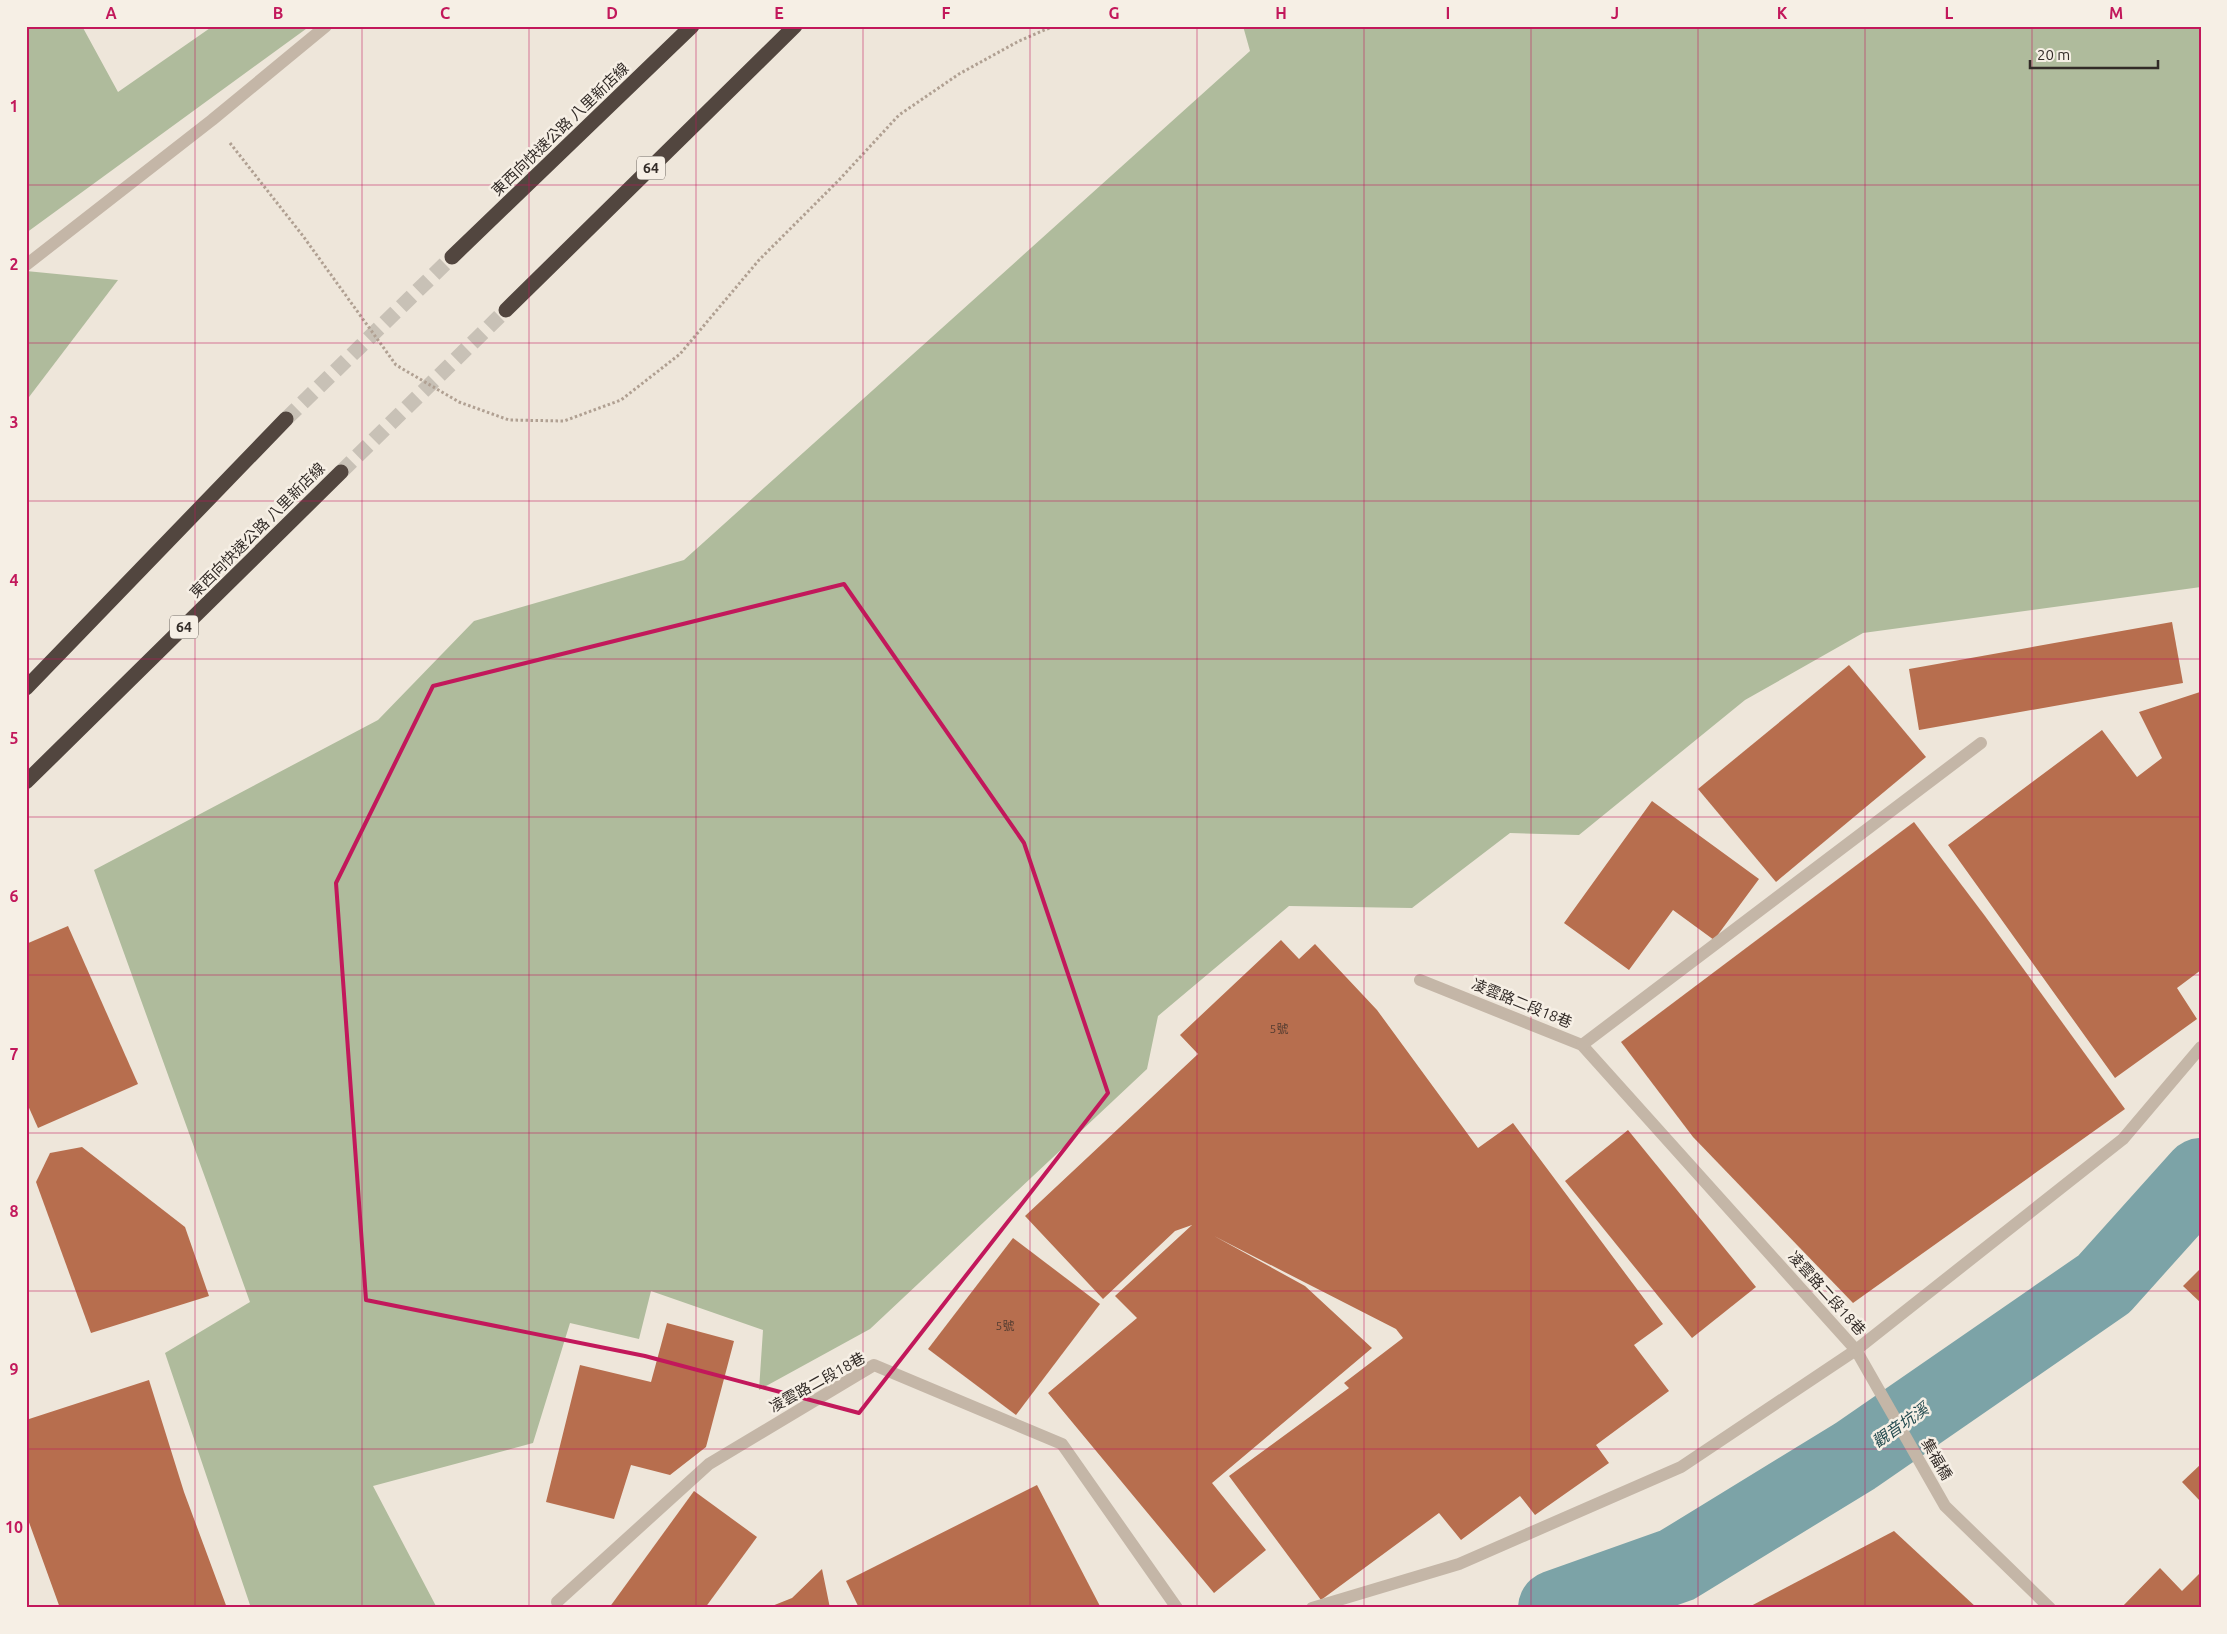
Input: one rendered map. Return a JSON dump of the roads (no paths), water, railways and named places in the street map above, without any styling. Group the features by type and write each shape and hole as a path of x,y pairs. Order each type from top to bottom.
{"highway":[{"name":"東西向快速公路 八里新店線","path":"452,257 692,26"},
{"name":"64","path":"506,310 795,26"},
{"path":"26,688 286,419"},
{"name":"東西向快速公路 八里新店線","path":"26,782 341,472"}],"street":[{"path":"26,265 212,120 326,26"},
{"path":"1582,1044 1981,743"},
{"name":"凌雲路二段18巷","path":"1420,980 1582,1044 1856,1350 2123,1139 2201,1048"},
{"path":"1312,1608 1459,1564 1682,1467 1856,1350"},
{"name":"集福橋","path":"1856,1350 1945,1506 2050,1608"},
{"name":"凌雲路二段18巷","path":"557,1602 709,1464 874,1365 1062,1444 1177,1608"}],"waterway":[{"name":"觀音坑溪","path":"1556,1608 1677,1565 1855,1456 2104,1284 2201,1176"}],"tunnel":[{"path":"286,419 452,257"},
{"path":"341,472 506,310"}]}
